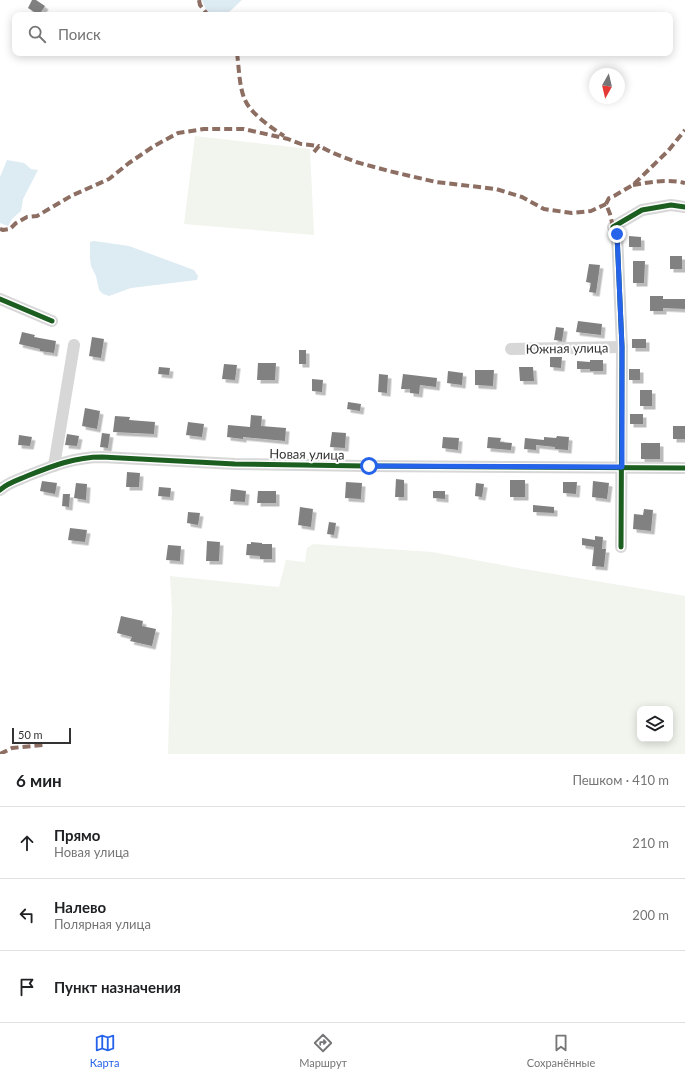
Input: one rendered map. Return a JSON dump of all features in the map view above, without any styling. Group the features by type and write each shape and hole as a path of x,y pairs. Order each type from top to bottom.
{"street":[{"path":"621,548 622,347 617,234 612,227 642,210 671,205 685,207"},
{"path":"0,299 52,321"},
{"path":"54,466 74,345"},
{"name":"Южная улица","path":"511,349 622,347"},
{"name":"Новая улица","path":"0,490 2,487 12,482 54,466 88,457 235,464 685,468"}],"shaded area":[{"path":"202,0 242,0 229,12 207,12"},
{"path":"195,136 310,149 314,235 184,224"},
{"path":"7,160 24,163 31,169 38,170 23,199 21,211 12,219 8,226 0,223 0,177"},
{"path":"94,241 129,246 194,270 198,276 197,280 131,288 109,296 103,294 99,290 96,276 91,266 90,242"},
{"path":"313,544 432,552 685,596 685,754 168,754 172,610 170,576 279,587 286,560 305,562 307,548"}],"building":[{"path":"32,0 36,0 45,6 41,12 34,12 28,8"},
{"path":"629,236 641,237 641,247 629,247"},
{"path":"670,256 682,256 682,269 670,269"},
{"path":"633,261 645,261 644,283 633,283"},
{"path":"589,264 600,265 596,293 589,292 591,283 586,282"},
{"path":"650,296 663,296 663,299 685,299 685,309 663,308 663,311 650,311"},
{"path":"578,321 602,324 601,335 576,332"},
{"path":"556,327 564,328 562,341 554,340"},
{"path":"22,332 35,335 34,337 56,341 54,353 40,351 40,349 19,344"},
{"path":"92,337 104,339 101,358 89,356"},
{"path":"632,339 646,339 646,348 632,348"},
{"path":"299,350 306,350 306,364 299,364"},
{"path":"550,357 562,357 561,368 550,367"},
{"path":"590,360 603,360 603,371 577,369 577,361 590,362"},
{"path":"258,363 276,363 275,380 257,380"},
{"path":"224,364 237,365 235,380 222,379"},
{"path":"159,367 170,368 169,375 158,374"},
{"path":"519,367 533,367 534,381 520,381"},
{"path":"629,369 640,369 640,380 629,380"},
{"path":"475,370 494,370 493,386 475,385"},
{"path":"448,371 463,373 462,385 447,383"},
{"path":"379,374 388,375 387,393 378,392"},
{"path":"403,374 437,378 436,387 420,385 419,394 410,393 410,389 401,389"},
{"path":"312,379 323,380 322,392 312,391"},
{"path":"640,390 652,390 652,406 640,406"},
{"path":"348,402 361,404 360,411 347,409"},
{"path":"85,408 100,411 97,429 82,426"},
{"path":"630,414 643,414 643,424 630,424"},
{"path":"251,415 262,416 261,426 286,428 285,441 227,437 228,425 250,427"},
{"path":"115,416 130,417 129,420 155,422 154,434 113,432"},
{"path":"188,422 204,424 202,437 186,435"},
{"path":"673,426 685,426 685,439 673,439"},
{"path":"332,432 346,433 345,448 330,447"},
{"path":"102,433 110,434 108,448 100,447"},
{"path":"67,434 79,436 77,446 65,445"},
{"path":"19,435 32,437 30,446 18,445"},
{"path":"557,436 569,437 568,450 536,445 536,450 524,449 525,438 544,440 544,437 556,438"},
{"path":"443,437 459,438 458,450 442,448"},
{"path":"488,437 501,438 500,442 512,443 511,450 487,448"},
{"path":"641,443 660,443 660,459 641,459"},
{"path":"127,472 140,473 139,487 126,487"},
{"path":"396,479 404,480 404,497 395,497"},
{"path":"510,480 525,480 525,497 510,497"},
{"path":"42,481 57,483 55,494 40,491"},
{"path":"593,481 609,483 607,499 592,497"},
{"path":"346,482 362,483 361,499 345,498"},
{"path":"563,482 577,482 576,494 563,493"},
{"path":"76,483 87,484 86,500 74,498"},
{"path":"476,483 484,484 482,497 475,496"},
{"path":"159,487 171,488 170,497 158,496"},
{"path":"231,489 246,491 245,502 230,501"},
{"path":"258,491 276,491 276,503 257,503"},
{"path":"433,491 445,491 445,499 433,498"},
{"path":"63,494 70,494 69,507 62,506"},
{"path":"533,505 554,507 554,513 533,512"},
{"path":"300,507 313,509 311,527 298,525"},
{"path":"644,509 653,510 651,531 633,529 634,514 643,515"},
{"path":"188,512 200,513 198,525 187,523"},
{"path":"329,522 336,523 334,535 327,534"},
{"path":"70,528 87,530 85,542 68,540"},
{"path":"595,536 603,537 602,549 606,549 604,567 592,566 594,547 582,545 582,538 595,540"},
{"path":"207,541 220,542 219,561 206,561"},
{"path":"251,542 272,544 272,559 260,559 260,556 246,555 247,544 251,544"},
{"path":"168,545 181,546 180,561 166,560"},
{"path":"121,616 143,621 142,626 156,629 152,646 130,641 132,637 117,633"}],"marked path":[{"path":"199,0 200,5 206,12"},
{"path":"237,56 245,100 262,120 284,136"},
{"path":"0,229 10,229 16,223 27,217 37,216 71,196 109,179 154,146 178,133 204,129 244,129 288,139 301,144 319,146"},
{"path":"613,227 606,204 609,198 633,185 668,151 685,130"},
{"path":"314,152 319,146 356,162 389,171 436,182 496,189 522,197 544,209 572,213 591,211 606,204"},
{"path":"633,185 665,181 685,183"},
{"path":"0,754 12,748 43,745"}],"cycle path":[{"path":"621,547 622,347 617,234 613,227 642,210 671,205 685,207"},
{"path":"0,299 52,321"},
{"path":"0,490 6,485 36,472 73,460 92,457 235,464 685,468"}],"route":[{"path":"369,466 622,467 622,347 617,234"}]}
